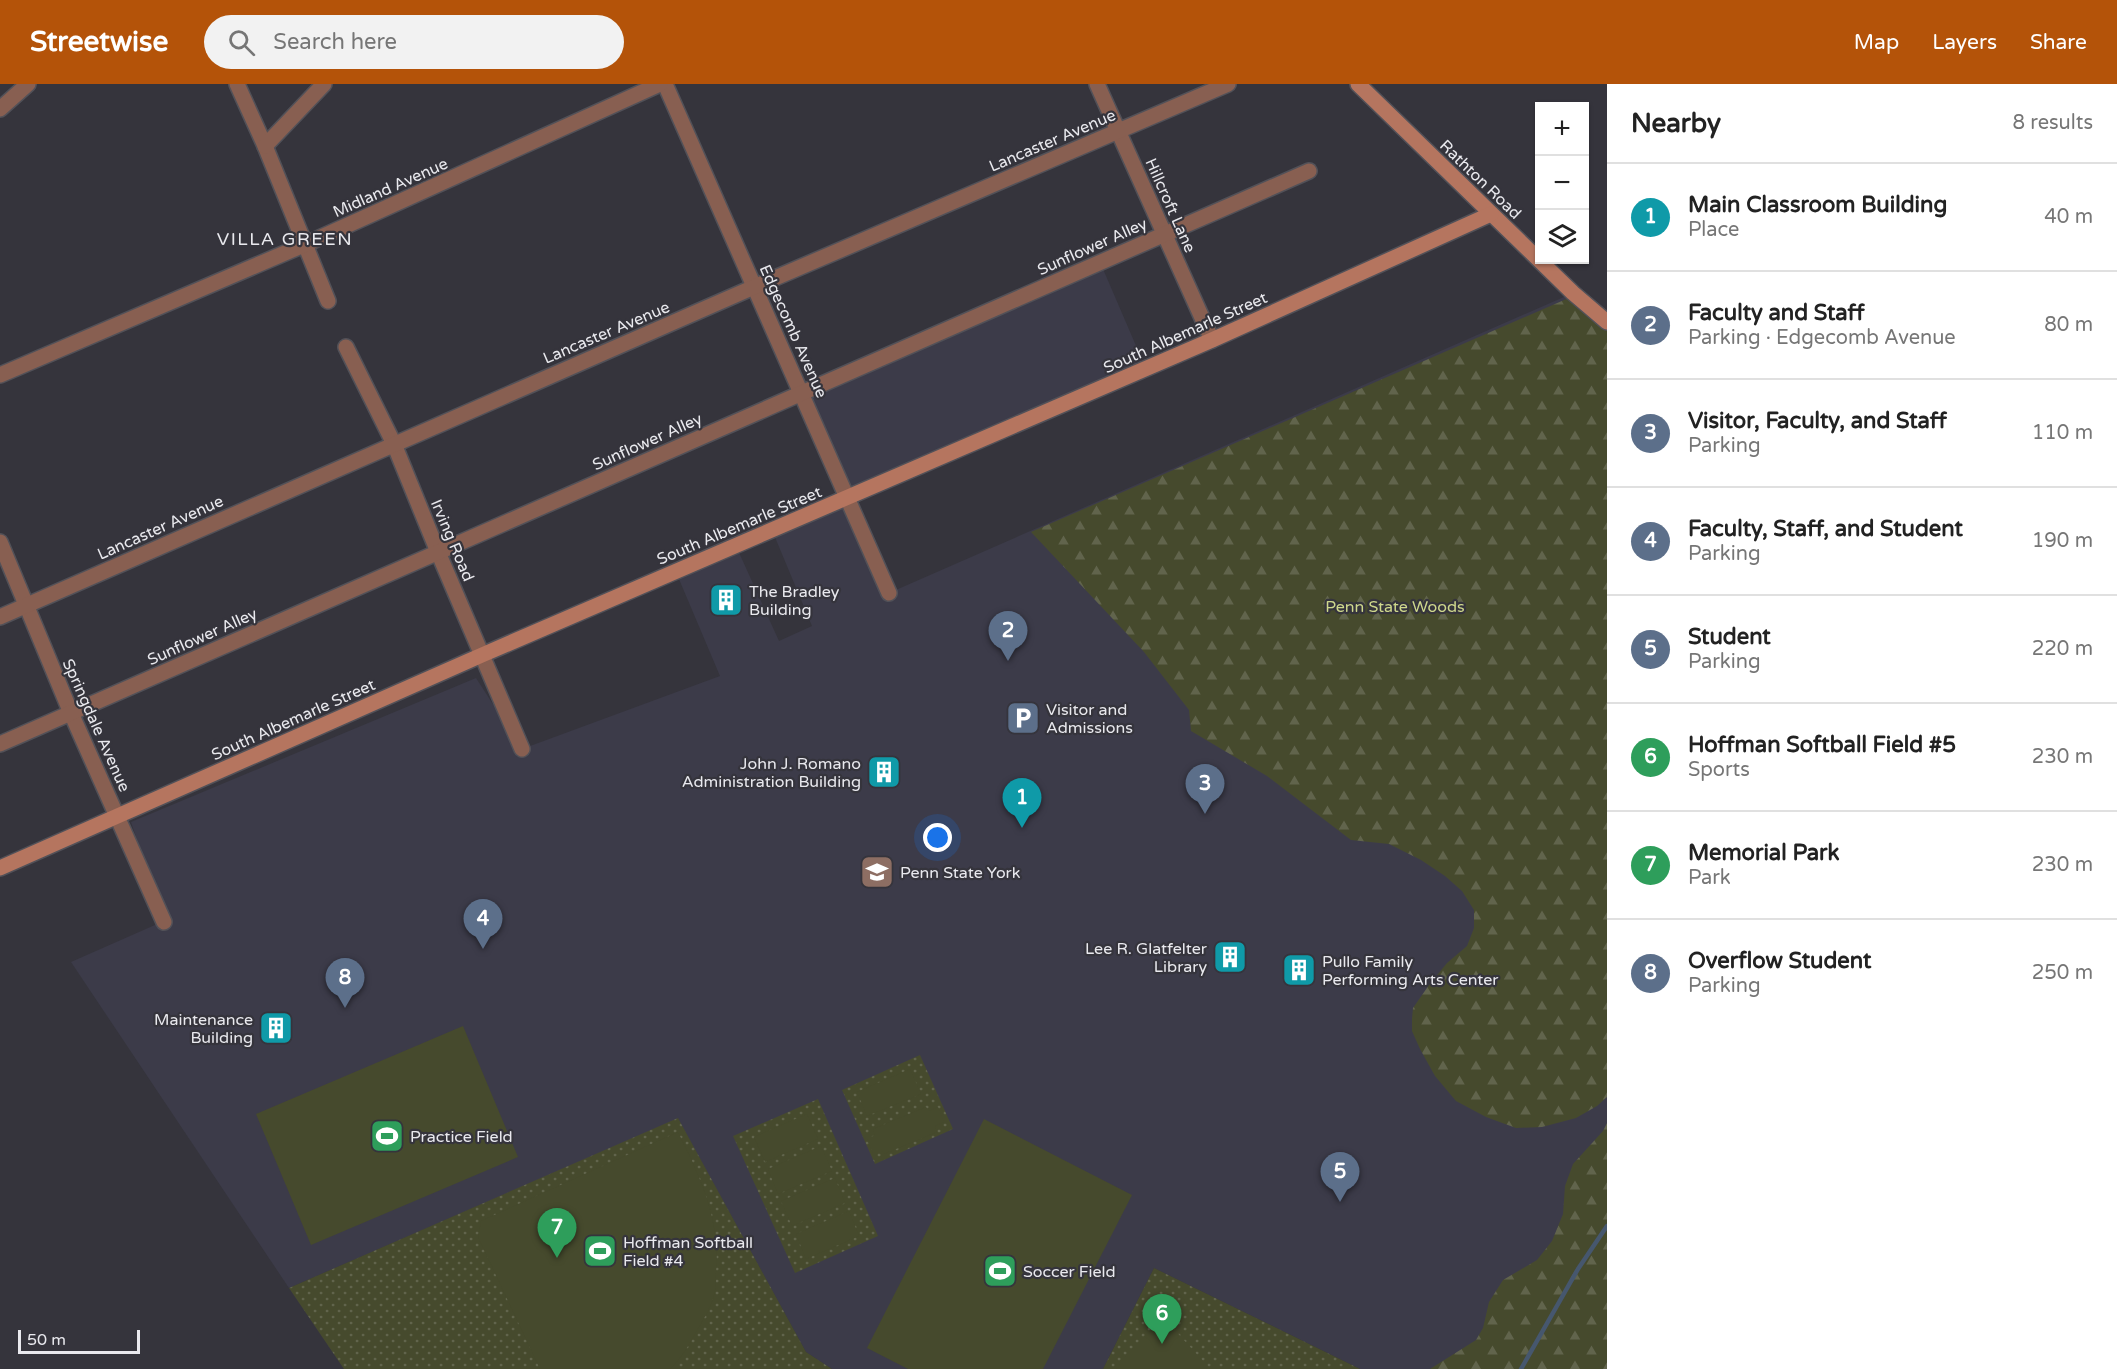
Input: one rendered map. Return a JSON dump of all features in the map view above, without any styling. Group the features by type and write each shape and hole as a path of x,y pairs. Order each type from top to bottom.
{"street":[{"path":"0,109 28,84"},
{"path":"237,84 266,146 328,301"},
{"path":"266,146 324,84"},
{"name":"Midland Avenue","path":"0,375 306,244 660,84"},
{"name":"Edgecomb Avenue","path":"665,84 889,593"},
{"name":"Hillcroft Lane","path":"1097,84 1212,340"},
{"name":"Lancaster Avenue","path":"0,617 754,287 1228,84"},
{"name":"Rathton Road","path":"1358,84 1573,293 1607,322"},
{"name":"Sunflower Alley","path":"0,744 1309,171"},
{"name":"South Albemarle Street","path":"0,868 482,655 1212,340 1491,214"},
{"name":"Irving Road","path":"346,347 394,444 522,749"},
{"name":"Springdale Avenue","path":"0,542 71,713 164,922"}],"shaded area":[{"path":"1100,262 1146,369 848,498 802,393"},
{"name":"Penn State York","path":"1573,293 1607,322 1607,1369 1360,1369 1154,1268 1103,1369 832,1369 806,1352 678,1119 289,1288 71,962 164,921 131,822 476,678 522,749 720,676 676,572 736,546 779,641 812,626 772,530 848,498 889,593"}],"green space":[{"name":"Penn State Woods","path":"1571,297 1607,322 1607,1097 1597,1106 1576,1118 1542,1127 1516,1128 1486,1117 1456,1101 1435,1076 1412,1031 1413,1008 1447,963 1467,946 1474,928 1474,910 1462,891 1421,860 1389,844 1351,840 1267,776 1191,731 1189,710 1144,652 1031,532"},
{"name":"Practice Field","path":"463,1026 518,1157 311,1245 256,1114"},
{"path":"920,1055 953,1129 875,1164 842,1090"},
{"path":"910,1069 921,1094 867,1116 857,1092"},
{"path":"818,1099 878,1236 795,1273 733,1136"},
{"path":"926,1107 929,1111 938,1107 944,1122 935,1126 937,1132 884,1154 881,1149 873,1153 867,1139 875,1135 873,1129"},
{"path":"807,1114 818,1139 765,1162 754,1137"},
{"path":"678,1118 806,1352 832,1369 344,1369 289,1288"},
{"name":"Soccer Field","path":"984,1119 1132,1195 1043,1369 908,1369 867,1348"},
{"path":"1607,1123 1607,1369 1430,1369 1476,1340 1483,1328 1489,1302 1503,1280 1537,1260 1552,1241 1563,1214 1565,1186 1573,1164 1603,1131"},
{"name":"Hoffman Softball Field #4","path":"678,1132 707,1199 717,1253 716,1286 713,1300 691,1342 670,1369 540,1369 478,1237 481,1221"},
{"path":"821,1146 832,1171 778,1194 768,1169"},
{"path":"835,1178 845,1203 792,1226 781,1201"},
{"path":"849,1211 859,1236 806,1259 796,1234"},
{"path":"1154,1268 1360,1369 1103,1369"},
{"path":"1164,1318 1210,1369 1116,1369 1129,1352"}],"waterway":[{"path":"1521,1369 1578,1269 1607,1226"}],"place":[{"name":"The Bradley Building","path":"726,600"},
{"name":"Faculty and Staff","path":"1008,661"},
{"name":"Visitor and Admissions","path":"1023,718"},
{"name":"John J. Romano Administration Building","path":"884,772"},
{"name":"Visitor, Faculty, and Staff","path":"1205,814"},
{"name":"Main Classroom Building","path":"1022,828"},
{"name":"Penn State York","path":"877,872"},
{"name":"Faculty, Staff, and Student","path":"483,949"},
{"name":"Lee R. Glatfelter Library","path":"1230,957"},
{"name":"Pullo Family Performing Arts Center","path":"1299,970"},
{"name":"Overflow Student","path":"345,1008"},
{"name":"Maintenance Building","path":"276,1028"},
{"name":"Practice Field","path":"387,1136"},
{"name":"Student","path":"1340,1202"},
{"name":"Hoffman Softball Field #4","path":"600,1251"},
{"name":"Memorial Park","path":"557,1258"},
{"name":"Soccer Field","path":"1000,1271"},
{"name":"Hoffman Softball Field #5","path":"1162,1344"}],"district":[{"name":"VILLA GREEN","path":"285,239"}]}
